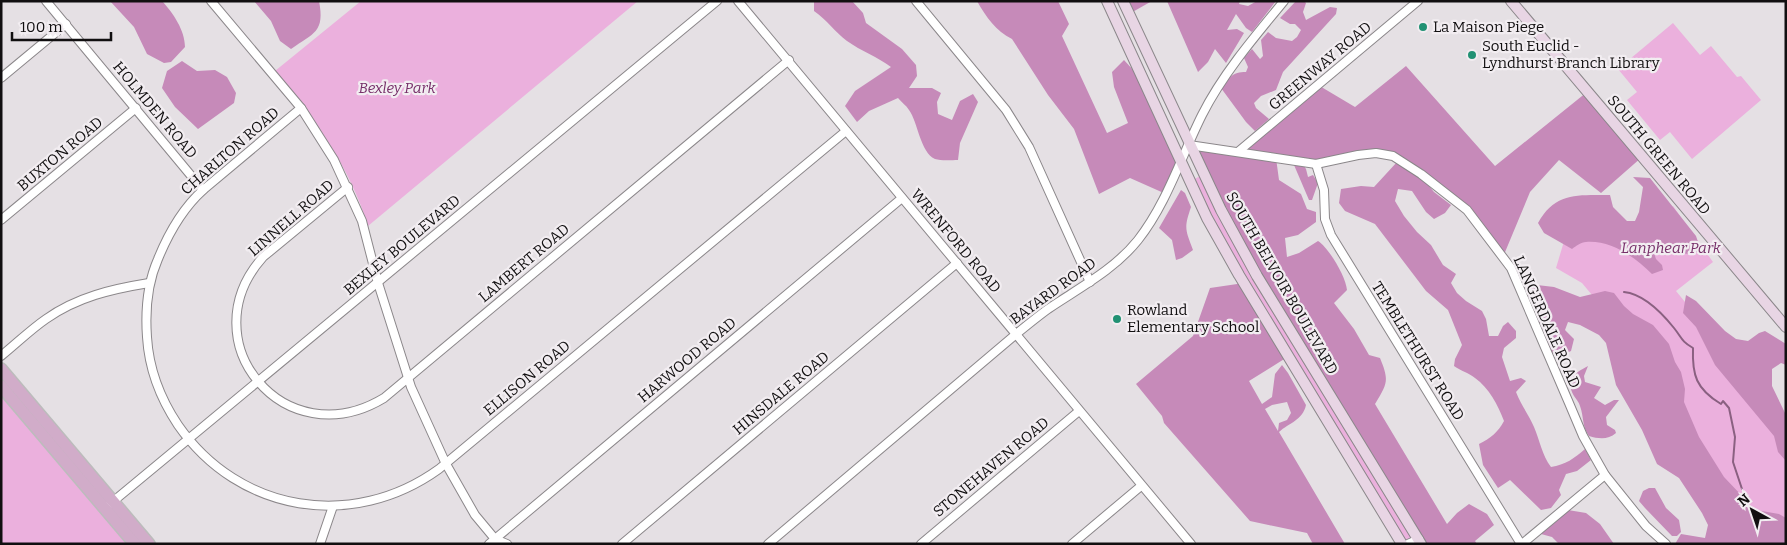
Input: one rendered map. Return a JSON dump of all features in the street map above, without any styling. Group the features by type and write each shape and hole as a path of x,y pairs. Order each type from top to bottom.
{"main road":[{"path":"1,369 109,505 135,544"},
{"path":"1,386 109,505 149,544"}],"street":[{"name":"HOLMDEN ROAD","path":"46,1 203,190"},
{"path":"211,1 301,108 334,160 362,221 378,283 407,378 446,464 475,515 492,541 507,544"},
{"name":"BEXLEY BOULEVARD","path":"109,505 717,1"},
{"name":"WRENFORD ROAD","path":"738,1 1191,544"},
{"path":"916,1 1006,110 1028,146 1090,282"},
{"name":"SOUTH BELVOIR BOULEVARD","path":"1107,1 1207,218 1239,275 1402,544"},
{"name":"SOUTH BELVOIR BOULEVARD","path":"1123,1 1189,145 1221,210 1257,276 1420,542"},
{"name":"BAYARD ROAD","path":"768,544 1015,335 1047,310 1114,264 1137,242 1151,222 1181,162 1202,114 1218,88 1284,1"},
{"name":"GREENWAY ROAD","path":"1239,151 1418,1"},
{"name":"SOUTH GREEN ROAD","path":"1511,1 1784,322"},
{"path":"1,78 66,24"},
{"name":"LAMBERT ROAD","path":"258,382 276,398 293,408 315,414 337,415 353,412 384,398 789,60"},
{"name":"BUXTON ROAD","path":"1,220 136,108"},
{"name":"CHARLTON ROAD","path":"189,439 164,402 157,387 150,362 146,303 152,272 171,230 185,209 203,190 301,108"},
{"name":"ELLISON ROAD","path":"189,439 208,460 226,474 263,494 299,503 333,506 364,502 394,494 425,479 446,464 846,131"},
{"name":"LANGERDALE ROAD","path":"1189,145 1316,164 1376,153 1393,156 1421,174 1467,210 1511,268 1568,403 1604,475 1646,526 1666,544"},
{"name":"TEMBLETHURST ROAD","path":"1316,164 1324,190 1326,219 1331,235 1521,544"},
{"name":"LINNELL ROAD","path":"258,382 245,360 238,340 237,320 244,286 255,266 263,257 348,188"},
{"name":"HARWOOD ROAD","path":"492,541 902,198"},
{"name":"HINSDALE ROAD","path":"622,544 957,263"},
{"path":"1,356 45,320 75,302 107,290 149,283"},
{"name":"STONEHAVEN ROAD","path":"920,544 1079,411"},
{"path":"1521,544 1604,475"},
{"path":"1072,544 1141,486"},
{"path":"320,544 333,506"},
{"path":"1408,544 1420,542"}],"green space":[{"name":"Bexley Park","path":"361,1 638,1 368,226 341,163 317,125 275,71"},
{"path":"1673,23 1700,55 1711,46 1737,77 1741,76 1761,100 1692,159 1670,132 1660,140 1627,100 1637,92 1618,69"},
{"path":"1200,176 1412,537 1409,540 1405,540 1402,536 1364,471 1240,272 1193,180"},
{"name":"Lanphear Park","path":"1673,206 1713,262 1676,291 1786,425 1786,538 1758,525 1592,295 1582,283 1556,268 1571,218 1631,241"},
{"path":"1,386 135,544 1,544"}],"shaded area":[{"path":"110,1 162,1 178,22 183,34 185,47 171,62 164,63 147,54 134,27"},
{"path":"254,1 319,1 319,26 312,35 291,49 280,41 271,21"},
{"path":"814,1 852,1 863,13 866,23 902,49 916,65 917,76 909,88 932,88 941,93 937,102 938,114 952,120 960,101 973,94 978,102 960,143 958,160 937,160 930,155 923,144 912,115 898,98 869,111 857,122 845,106 855,91 891,67 852,45 814,11"},
{"path":"977,1 1058,1 1069,24 1062,36 1107,133 1128,123 1114,87 1112,72 1124,60 1135,72 1181,162 1166,194 1130,178 1099,194 1074,129 1048,95 1012,39 992,23"},
{"path":"1123,1 1152,1 1129,14"},
{"path":"1167,1 1240,1 1239,4 1248,6 1257,1 1276,1 1252,32 1246,28 1236,14 1227,30 1237,29 1244,33 1226,63 1215,49 1208,62 1198,72"},
{"path":"1296,1 1304,1 1306,3 1303,12 1306,20 1330,7 1337,8 1336,14 1283,72 1276,90 1261,96 1254,103 1256,108 1269,119 1255,131 1221,88 1232,76 1237,73 1246,72 1248,67 1244,58 1252,49 1260,59 1263,56 1261,40 1268,32 1276,38 1292,41 1297,37 1301,30 1295,24 1290,24 1280,18"},
{"path":"182,61 197,71 215,70 227,77 236,93 234,103 198,129 175,107 162,88 167,71"},
{"path":"1406,66 1495,166 1587,92 1642,157 1601,193 1559,160 1530,192 1503,257 1467,210 1393,156 1376,153 1316,164 1276,158 1279,180 1301,194 1307,209 1316,212 1316,222 1298,235 1285,238 1287,257 1299,253 1318,241 1332,256 1344,278 1347,290 1334,303 1354,329 1369,355 1380,358 1385,372 1385,386 1375,404 1447,524 1469,504 1487,514 1494,525 1475,541 1477,544 1421,544 1273,304 1189,145 1239,151 1318,85 1355,107"},
{"path":"1397,162 1423,179 1434,192 1451,205 1445,213 1434,219 1426,212 1412,191 1398,189 1395,201 1417,232 1431,245 1443,265 1456,274 1451,283 1457,293 1482,311 1486,319 1489,336 1498,336 1503,326 1508,322 1516,331 1516,338 1504,348 1502,357 1510,381 1521,378 1526,381 1516,392 1530,418 1543,453 1551,467 1565,463 1585,449 1591,460 1577,471 1566,474 1559,490 1561,495 1551,508 1541,510 1510,480 1498,488 1483,465 1479,444 1494,434 1504,421 1496,403 1485,387 1473,376 1454,366 1455,359 1462,345 1448,310 1426,291 1375,224 1345,211 1339,203 1341,189 1361,186 1374,187"},
{"path":"1294,165 1304,166 1308,177 1313,175 1318,183 1312,200 1309,200"},
{"path":"1633,177 1650,178 1696,236 1701,251 1687,254 1677,252 1657,239 1651,244 1656,259 1662,265 1663,270 1652,274 1622,251 1604,244 1584,242 1572,249 1544,233 1538,223 1552,206 1560,201 1568,197 1588,195 1610,195 1613,207 1627,221 1635,221 1639,212 1643,187"},
{"path":"1181,190 1185,193 1191,207 1186,228 1193,250 1176,260 1172,240 1159,228"},
{"path":"1244,283 1289,356 1249,381 1262,404 1272,397 1275,374 1282,365 1288,373 1306,405 1299,418 1279,432 1345,544 1313,544 1307,533 1250,521 1164,423 1162,416 1136,384 1193,336 1210,288","holes":["1287,402 1291,413 1287,420 1279,423 1278,431 1265,409 1272,405"]},
{"path":"1537,285 1554,287 1580,297 1605,291 1614,293 1633,314 1653,325 1669,344 1675,362 1681,372 1685,389 1684,402 1699,437 1724,477 1744,498 1747,504 1756,510 1779,514 1786,518 1786,544 1675,544 1681,534 1705,538 1708,525 1702,513 1679,478 1657,464 1642,430 1616,385 1606,343 1599,335 1580,325 1568,322 1565,330 1574,339 1571,351 1562,355 1551,353 1527,297 1527,289"},
{"path":"1686,295 1696,301 1725,331 1736,339 1748,341 1765,331 1786,344 1786,365 1781,363 1772,369 1772,386 1786,415 1786,461 1778,452 1774,436 1715,365 1696,327 1683,313"},
{"path":"1588,366 1584,376 1585,382 1601,387 1594,398 1605,405 1614,400 1619,400 1606,417 1607,425 1615,430 1616,433 1607,438 1589,436 1585,429 1580,405 1571,390 1572,378"},
{"path":"1655,488 1666,508 1679,520 1681,532 1677,536 1672,536 1639,501 1643,491"},
{"path":"1568,510 1586,513 1600,524 1614,544 1559,544 1552,537 1541,534"}],"waterway":[{"path":"1624,292 1638,296 1652,305 1684,341 1693,348 1693,366 1701,387 1721,404 1723,401 1729,408 1735,437 1733,462 1742,489"}],"place":[{"name":"La Maison Piege","path":"1423,27"},
{"name":"South Euclid - Lyndhurst Branch Library","path":"1472,55"},
{"name":"Rowland Elementary School","path":"1117,319"}]}
